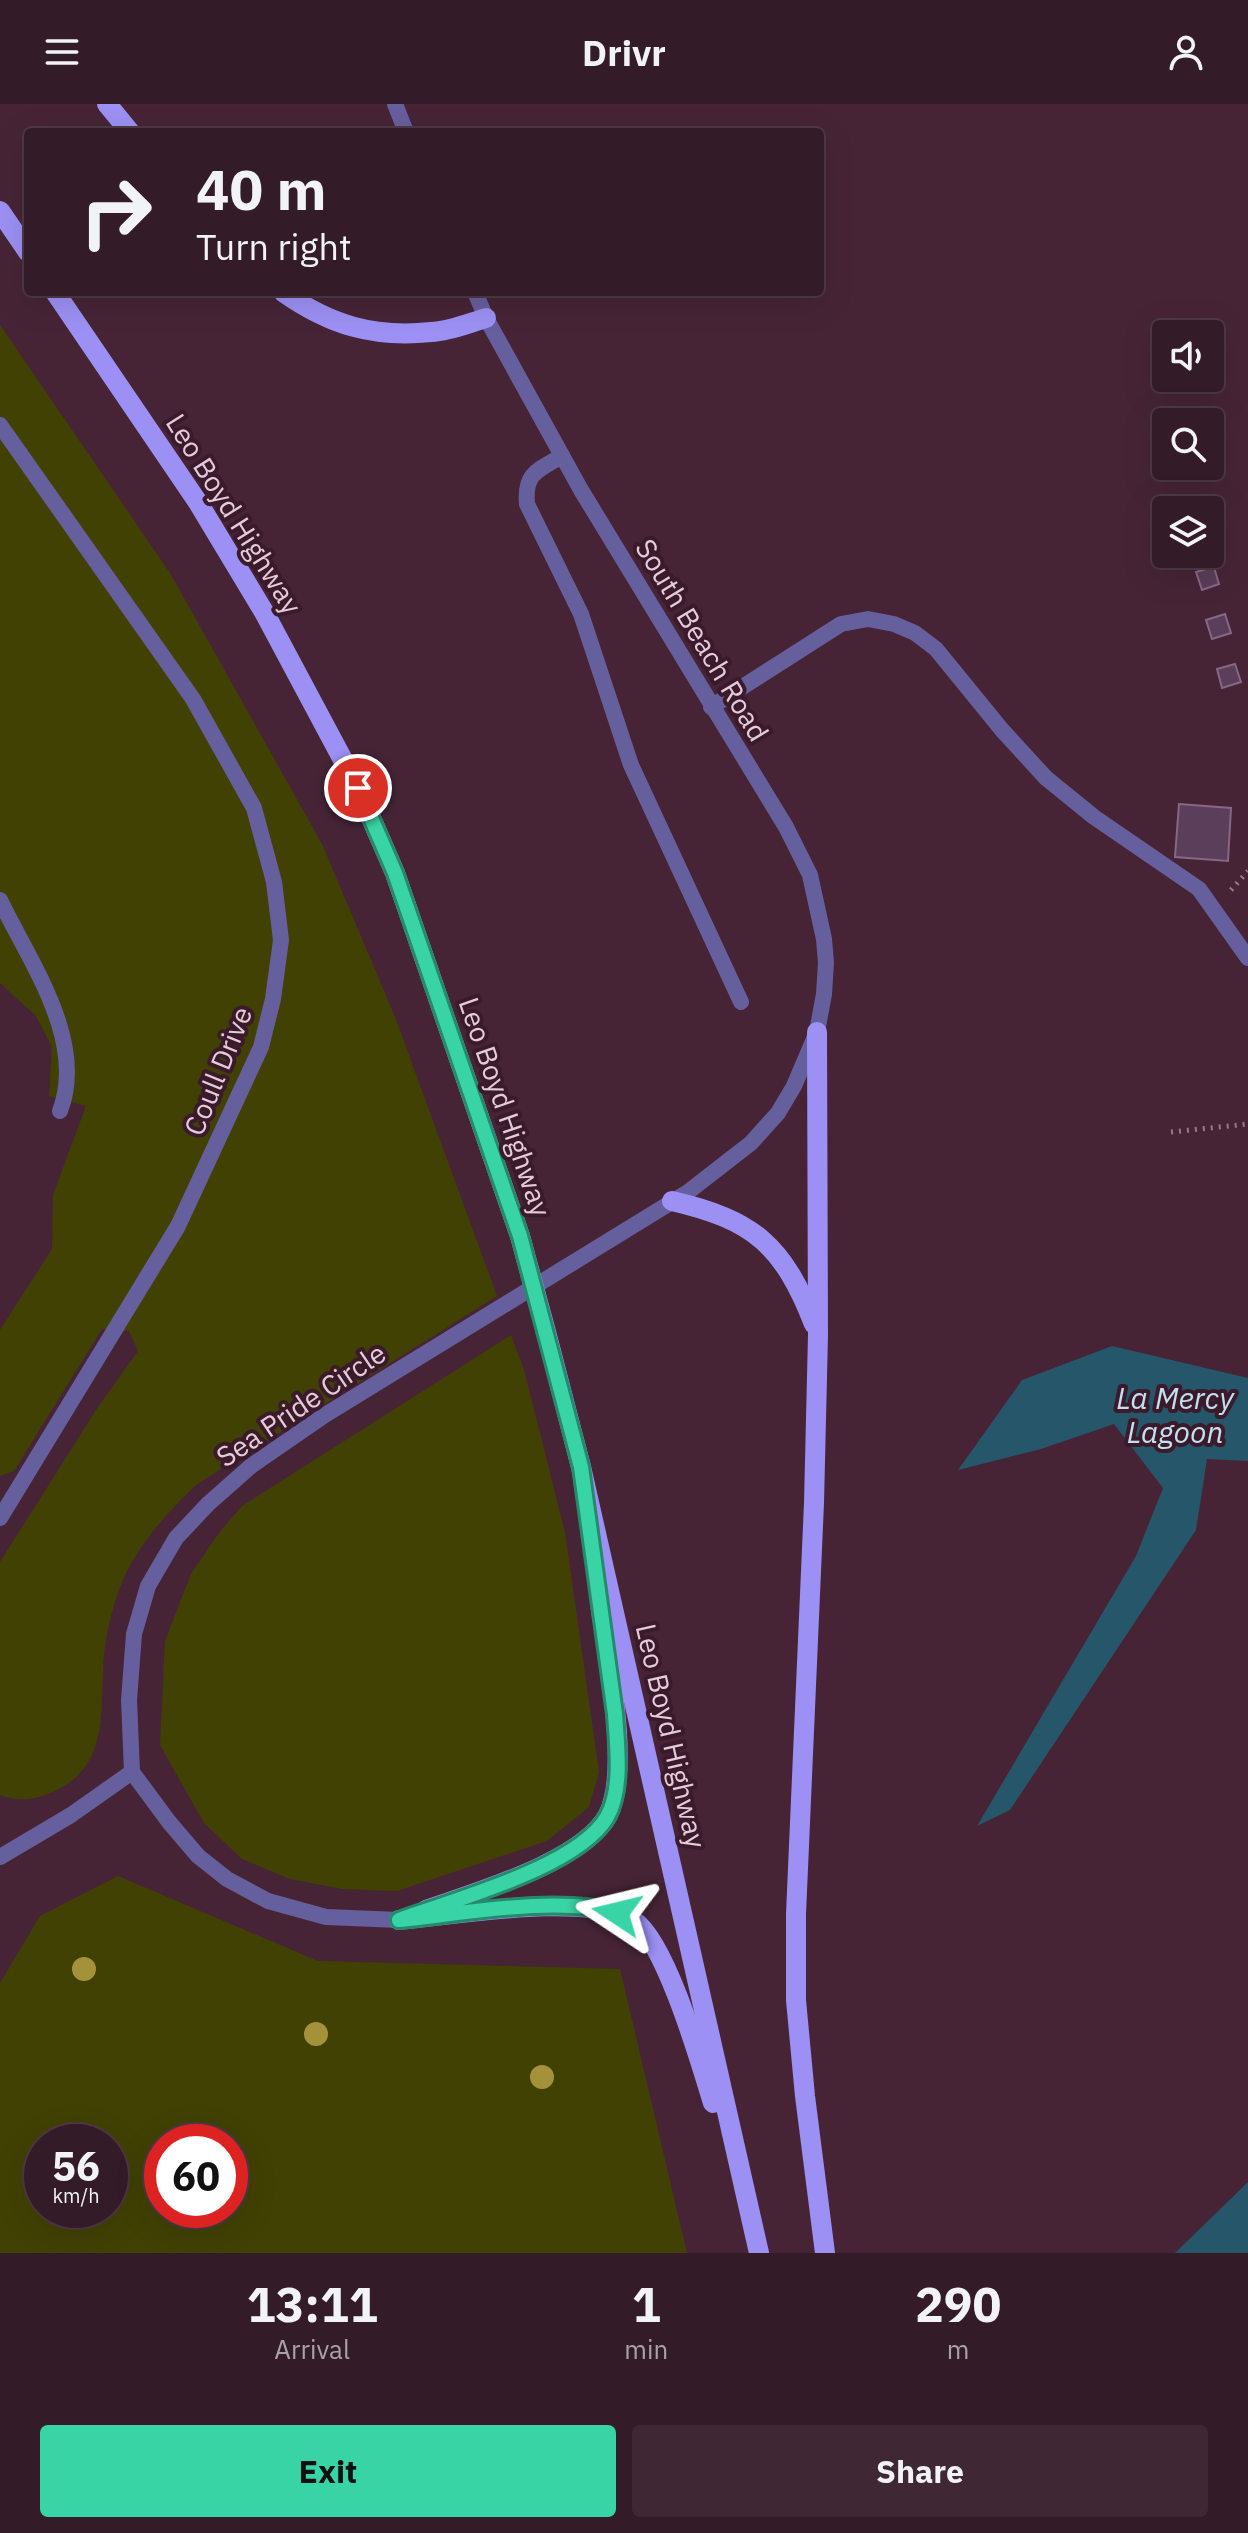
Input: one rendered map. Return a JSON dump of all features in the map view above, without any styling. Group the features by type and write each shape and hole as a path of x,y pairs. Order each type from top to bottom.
{"main road":[{"path":"107,104 127,128"},
{"path":"0,211 24,246"},
{"name":"Leo Boyd Highway","path":"58,296 199,504 264,612 358,788 395,873 520,1236 545,1328 581,1467 758,2253"},
{"path":"290,296 334,323 380,333 434,332 486,318"},
{"path":"817,1032 818,1335 814,1503 796,1899 796,2000 825,2253"},
{"path":"672,1201 712,1210 743,1225 767,1243 787,1265 818,1335"},
{"path":"399,1920 556,1860 580,1845 607,1817 615,1796 615,1714 581,1467"},
{"path":"399,1920 558,1905 596,1907 635,1922 650,1936 691,2030 758,2253"}],"street":[{"path":"395,104 404,128"},
{"name":"South Beach Road","path":"477,296 562,456 786,827 810,875 826,963 817,1032"},
{"name":"Coull Drive","path":"0,425 193,699 254,808 274,882 281,940 273,999 261,1047 178,1226 0,1518"},
{"path":"562,456 530,478 525,488 527,504 581,614 631,765 741,1002"},
{"path":"711,707 841,624 868,619 894,624 915,633 936,649 1046,778 1094,817 1199,889 1248,958"},
{"path":"0,900 60,1022 65,1053 65,1097 60,1111"},
{"name":"Sea Pride Circle","path":"132,1772 129,1700 134,1634 148,1586 176,1538 251,1466 325,1415 711,1176 751,1143 778,1113 794,1086 817,1032"},
{"path":"0,1857 71,1815 132,1772 198,1856 227,1879 268,1901 326,1917 399,1920"}],"path":[{"path":"1171,1132 1248,1124"}],"shaded area":[{"path":"0,325 170,573 322,844 395,1017 497,1296 196,1485 173,1508 134,1558 116,1597 106,1639 100,1724 92,1756 70,1782 46,1795 20,1799 0,1795 0,1562 98,1407 138,1351 129,1331 102,1329 14,1471 0,1476 0,1330 52,1249 53,1195 86,1106 49,1096 52,1047 36,1016 0,983"},
{"path":"511,1335 524,1370 565,1533 599,1772 589,1807 547,1841 397,1891 342,1889 290,1879 242,1859 204,1823 160,1745 165,1641 191,1574 242,1506"},
{"path":"118,1876 318,1961 620,1969 687,2253 0,2253 0,1983 40,1916"}],"water":[{"name":"La Mercy Lagoon","path":"1112,1346 1248,1378 1248,1461 1207,1459 1196,1530 1010,1810 977,1826 1136,1556 1163,1488 1114,1424 1041,1449 958,1470 1022,1380"},
{"path":"1248,2182 1248,2253 1175,2253"}],"building":[{"path":"1214,568 1219,584 1202,590 1196,572"},
{"path":"1225,614 1231,633 1212,639 1206,620"},
{"path":"1235,664 1241,682 1222,688 1217,669"},
{"path":"1179,804 1231,808 1228,861 1175,857"}],"route":[{"path":"358,788 395,873 520,1236 539,1305 581,1467 617,1744 615,1796 607,1817 580,1845 556,1860 508,1880 399,1920 558,1905 596,1907 617,1913"}]}
